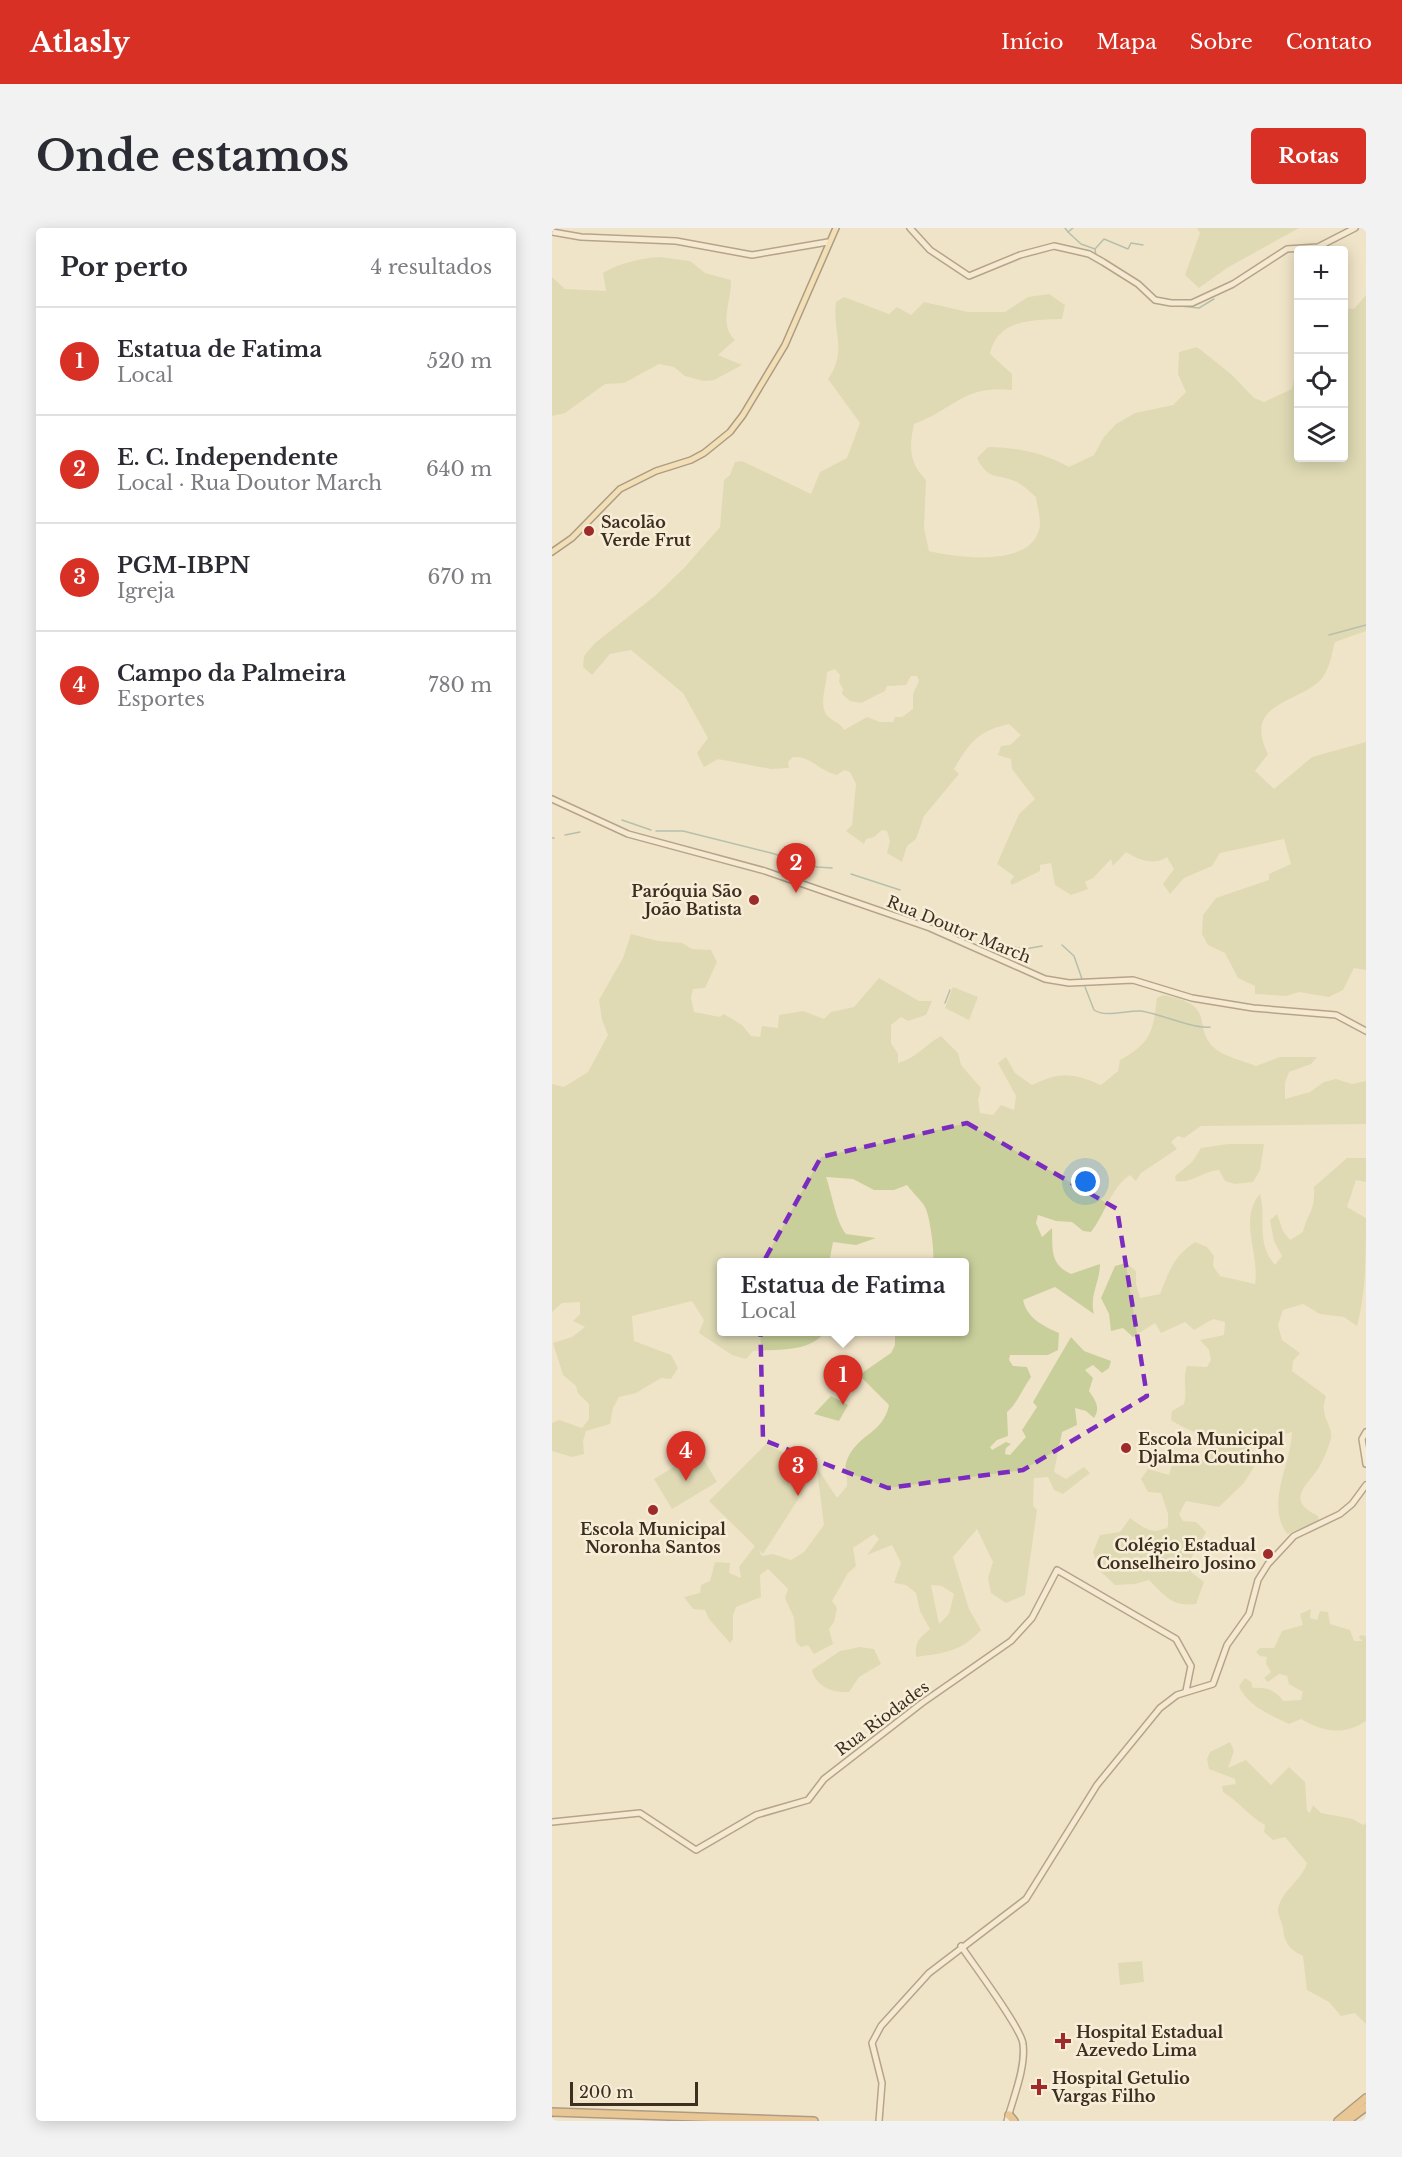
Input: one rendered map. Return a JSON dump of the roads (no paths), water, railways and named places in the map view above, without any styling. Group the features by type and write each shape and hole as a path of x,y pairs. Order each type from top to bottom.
{"highway":[{"path":"1338,2121 1366,2098"},
{"path":"1347,2121 1366,2107"},
{"path":"555,2112 814,2121"},
{"path":"1008,2118 1014,2121"}],"main road":[{"path":"552,552 572,538 620,489 650,473 691,460 730,432 743,415 785,345 836,228"}],"street":[{"path":"910,228 930,250 969,276 1020,255 1054,246 1089,254 1138,284 1155,300 1184,303 1210,296 1287,249 1318,247 1355,228"},
{"path":"552,232 581,237 676,241 753,255 828,242"},
{"name":"Rua Doutor March","path":"552,799 628,834 765,872 930,928 1045,979 1069,983 1133,980 1192,998 1252,1008 1336,1015 1366,1031"},
{"path":"1366,1432 1362,1439 1366,1464"},
{"path":"879,2121 882,2083 872,2043 873,2038 929,1972 1026,1899 1097,1785 1160,1708 1169,1700 1186,1692 1213,1684 1227,1645 1249,1614 1258,1580 1268,1564 1294,1536 1340,1514 1352,1504 1366,1485"},
{"name":"Rua Riodades","path":"552,1822 640,1813 696,1850 756,1815 808,1800 824,1779 922,1703 1011,1641 1032,1618 1057,1570 1176,1639 1191,1666 1186,1692"},
{"path":"961,1946 1018,2028 1023,2040 1023,2055 1008,2118"},
{"path":"555,2112 558,2121"}],"waterway":[{"path":"1065,228 1068,232 1073,228"},
{"path":"1068,232 1081,244 1095,249 1104,239 1128,249 1131,243 1143,245"},
{"path":"1095,249 1096,256"},
{"path":"1141,291 1151,299"},
{"path":"1161,304 1199,308 1214,299"},
{"path":"1329,635 1366,625"},
{"path":"622,820 651,830"},
{"path":"656,831 683,831 817,867 832,868"},
{"path":"565,835 580,832"},
{"path":"851,874 900,890"},
{"path":"996,944 1025,949 1042,946"},
{"path":"1062,945 1074,956 1082,979"},
{"path":"1085,987 1094,1010 1099,1012 1110,1014 1141,1011 1195,1026 1210,1027"},
{"path":"945,1003 950,990"}],"place":[{"name":"Sacolão Verde Frut","path":"589,531"},
{"name":"E. C. Independente","path":"796,893"},
{"name":"Paróquia São João Batista","path":"754,900"},
{"name":"Estatua de Fatima","path":"843,1405"},
{"name":"Escola Municipal Djalma Coutinho","path":"1126,1448"},
{"name":"Campo da Palmeira","path":"686,1481"},
{"name":"PGM-IBPN","path":"798,1496"},
{"name":"Escola Municipal Noronha Santos","path":"653,1510"},
{"name":"Colégio Estadual Conselheiro Josino","path":"1268,1554"},
{"name":"Hospital Estadual Azevedo Lima","path":"1063,2041"},
{"name":"Hospital Getulio Vargas Filho","path":"1039,2087"}]}
